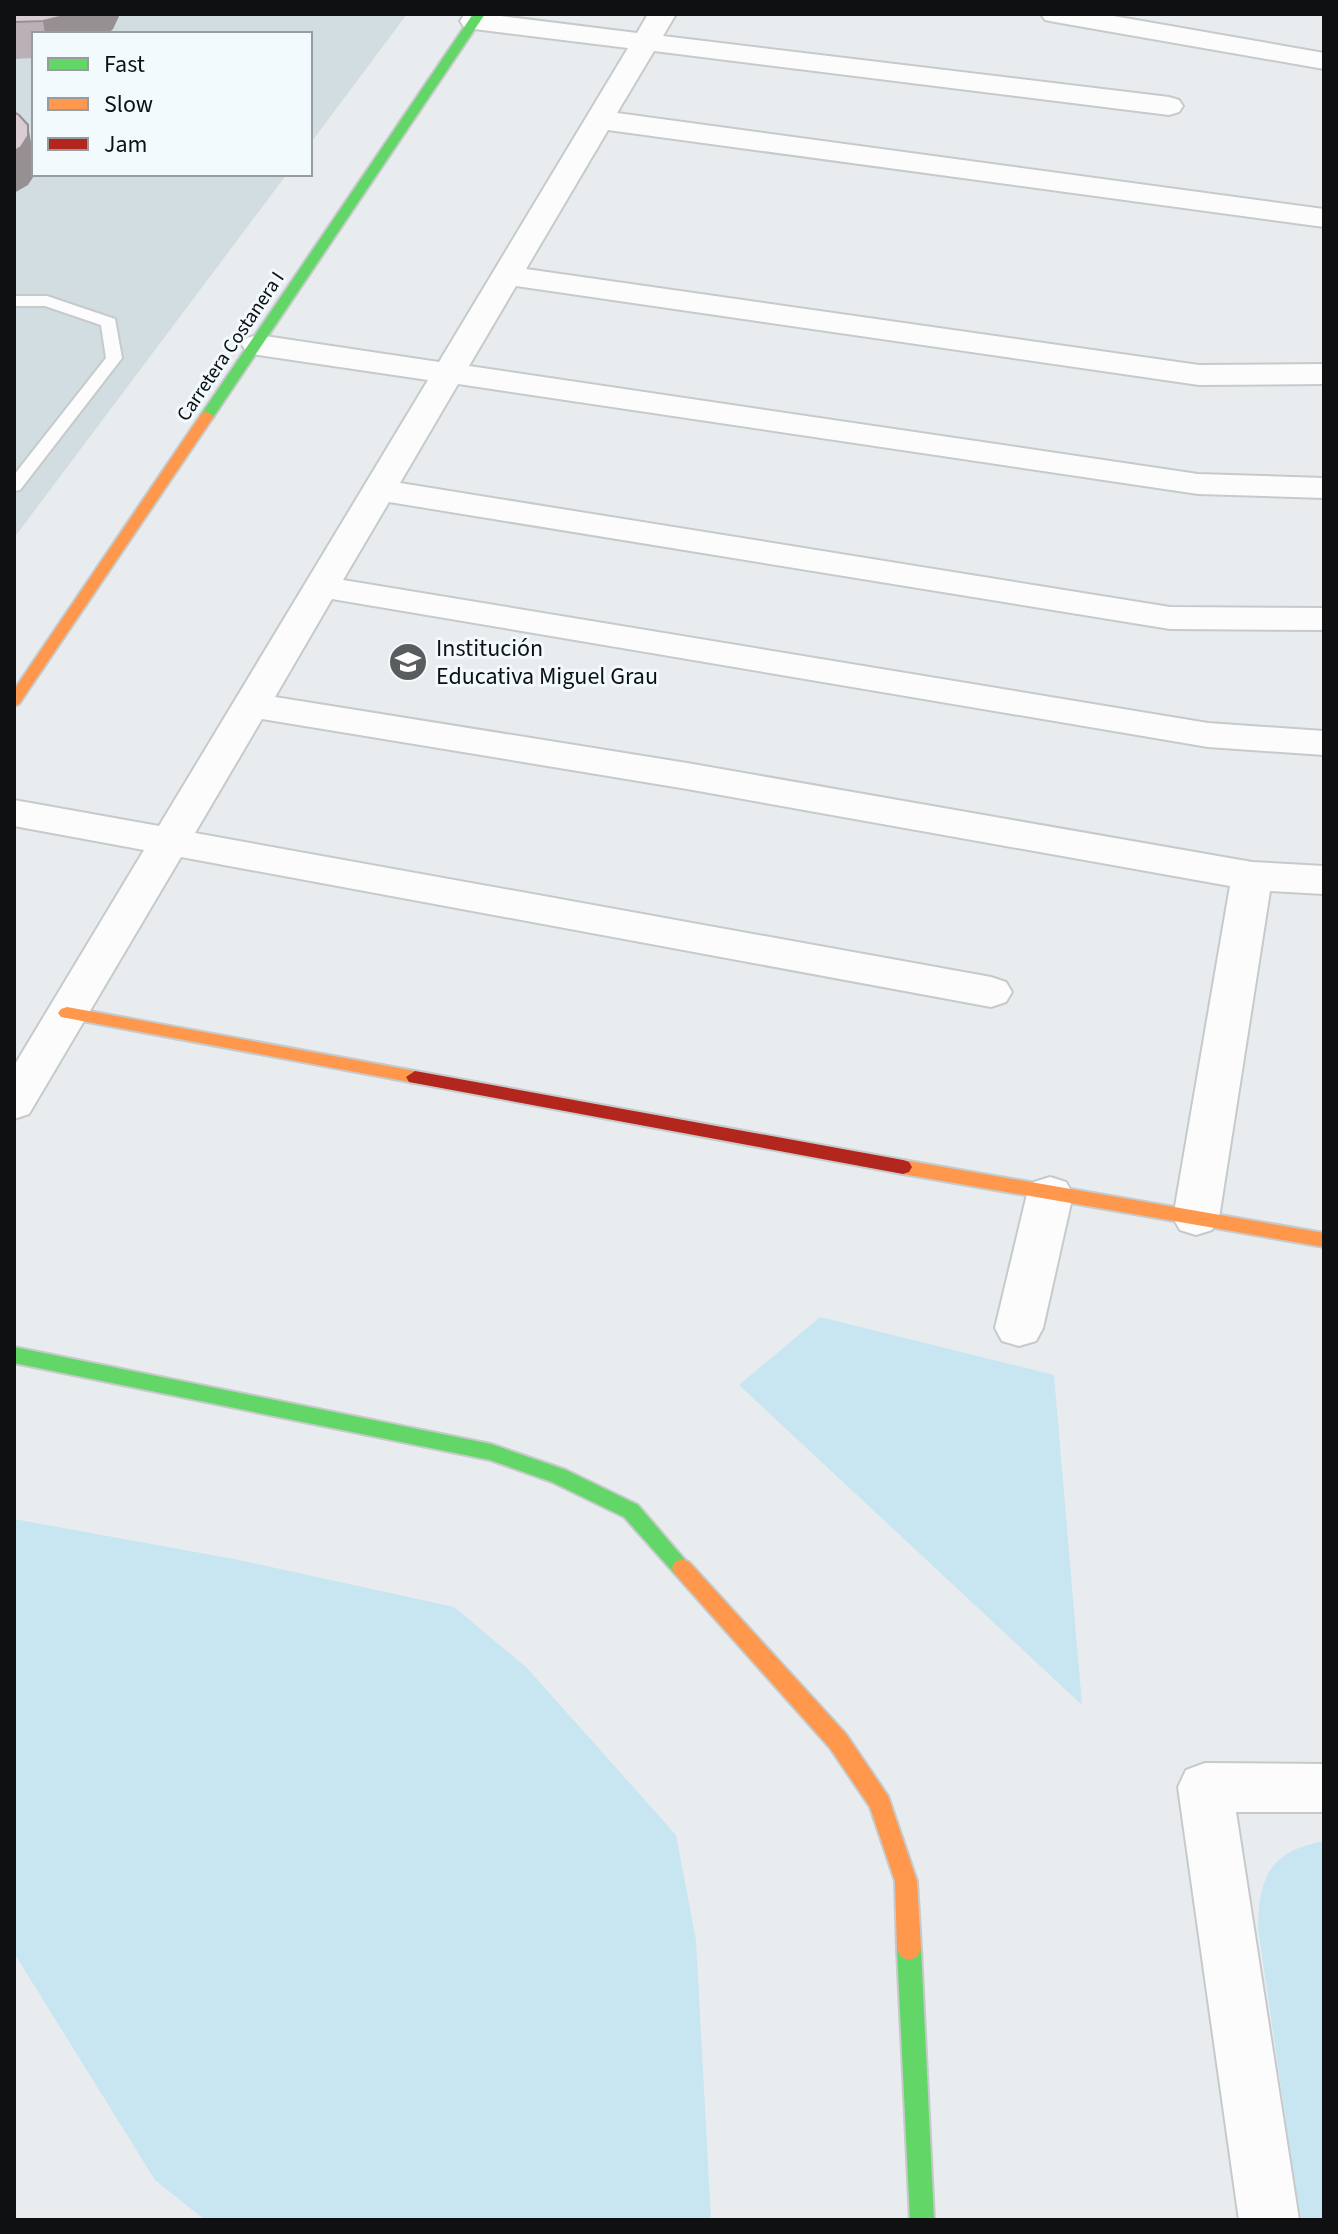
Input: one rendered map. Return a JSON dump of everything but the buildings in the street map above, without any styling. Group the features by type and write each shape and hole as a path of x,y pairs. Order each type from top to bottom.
{"street":[{"path":"1055,14 1324,61"},
{"path":"477,17 654,27 1169,106"},
{"name":"Carretera Costanera I","path":"14,701 258,345 477,17"},
{"path":"14,1103 654,27"},
{"path":"601,120 1324,218"},
{"path":"504,275 1199,375 1324,374"},
{"path":"258,345 1198,484 1324,488"},
{"path":"379,490 1170,618 1324,619"},
{"path":"322,587 1208,735 1324,743"},
{"path":"252,705 687,776 1252,876 1324,880"},
{"path":"14,813 991,992"},
{"path":"1196,1218 1252,876"},
{"path":"67,1013 1050,1194 1324,1240"},
{"path":"1019,1328 1050,1194"},
{"path":"14,1355 491,1452 559,1476 631,1511 838,1741 880,1803 906,1881 922,2220"},
{"path":"1269,2220 1205,1787 1324,1788"}],"lane":[{"path":"14,301 47,301 109,322 114,358 14,486"}],"shaded area":[{"path":"14,14 407,14 312,141 312,32 32,32 32,176 286,176 14,538"},
{"path":"820,1317 1054,1375 1082,1705 739,1385"},
{"path":"14,1519 234,1559 454,1607 527,1668 676,1835 696,1940 711,2220 205,2220 155,2180 14,1953"},
{"path":"1324,1841 1324,2220 1300,2220 1258,1927 1259,1909 1265,1880 1280,1859 1291,1851"}],"traffic: fast":[{"path":"207,416 479,14"},
{"path":"14,1355 491,1452 559,1476 631,1511 682,1568"},
{"path":"909,1949 922,2220"}],"traffic: slow":[{"path":"14,701 207,416"},
{"path":"67,1013 415,1077"},
{"path":"903,1167 1324,1240"},
{"path":"682,1568 838,1741 880,1803 906,1881 909,1949"}],"traffic: jam":[{"path":"415,1077 903,1167"}],"place":[{"name":"Institución Educativa Miguel Grau","path":"408,662"}]}
